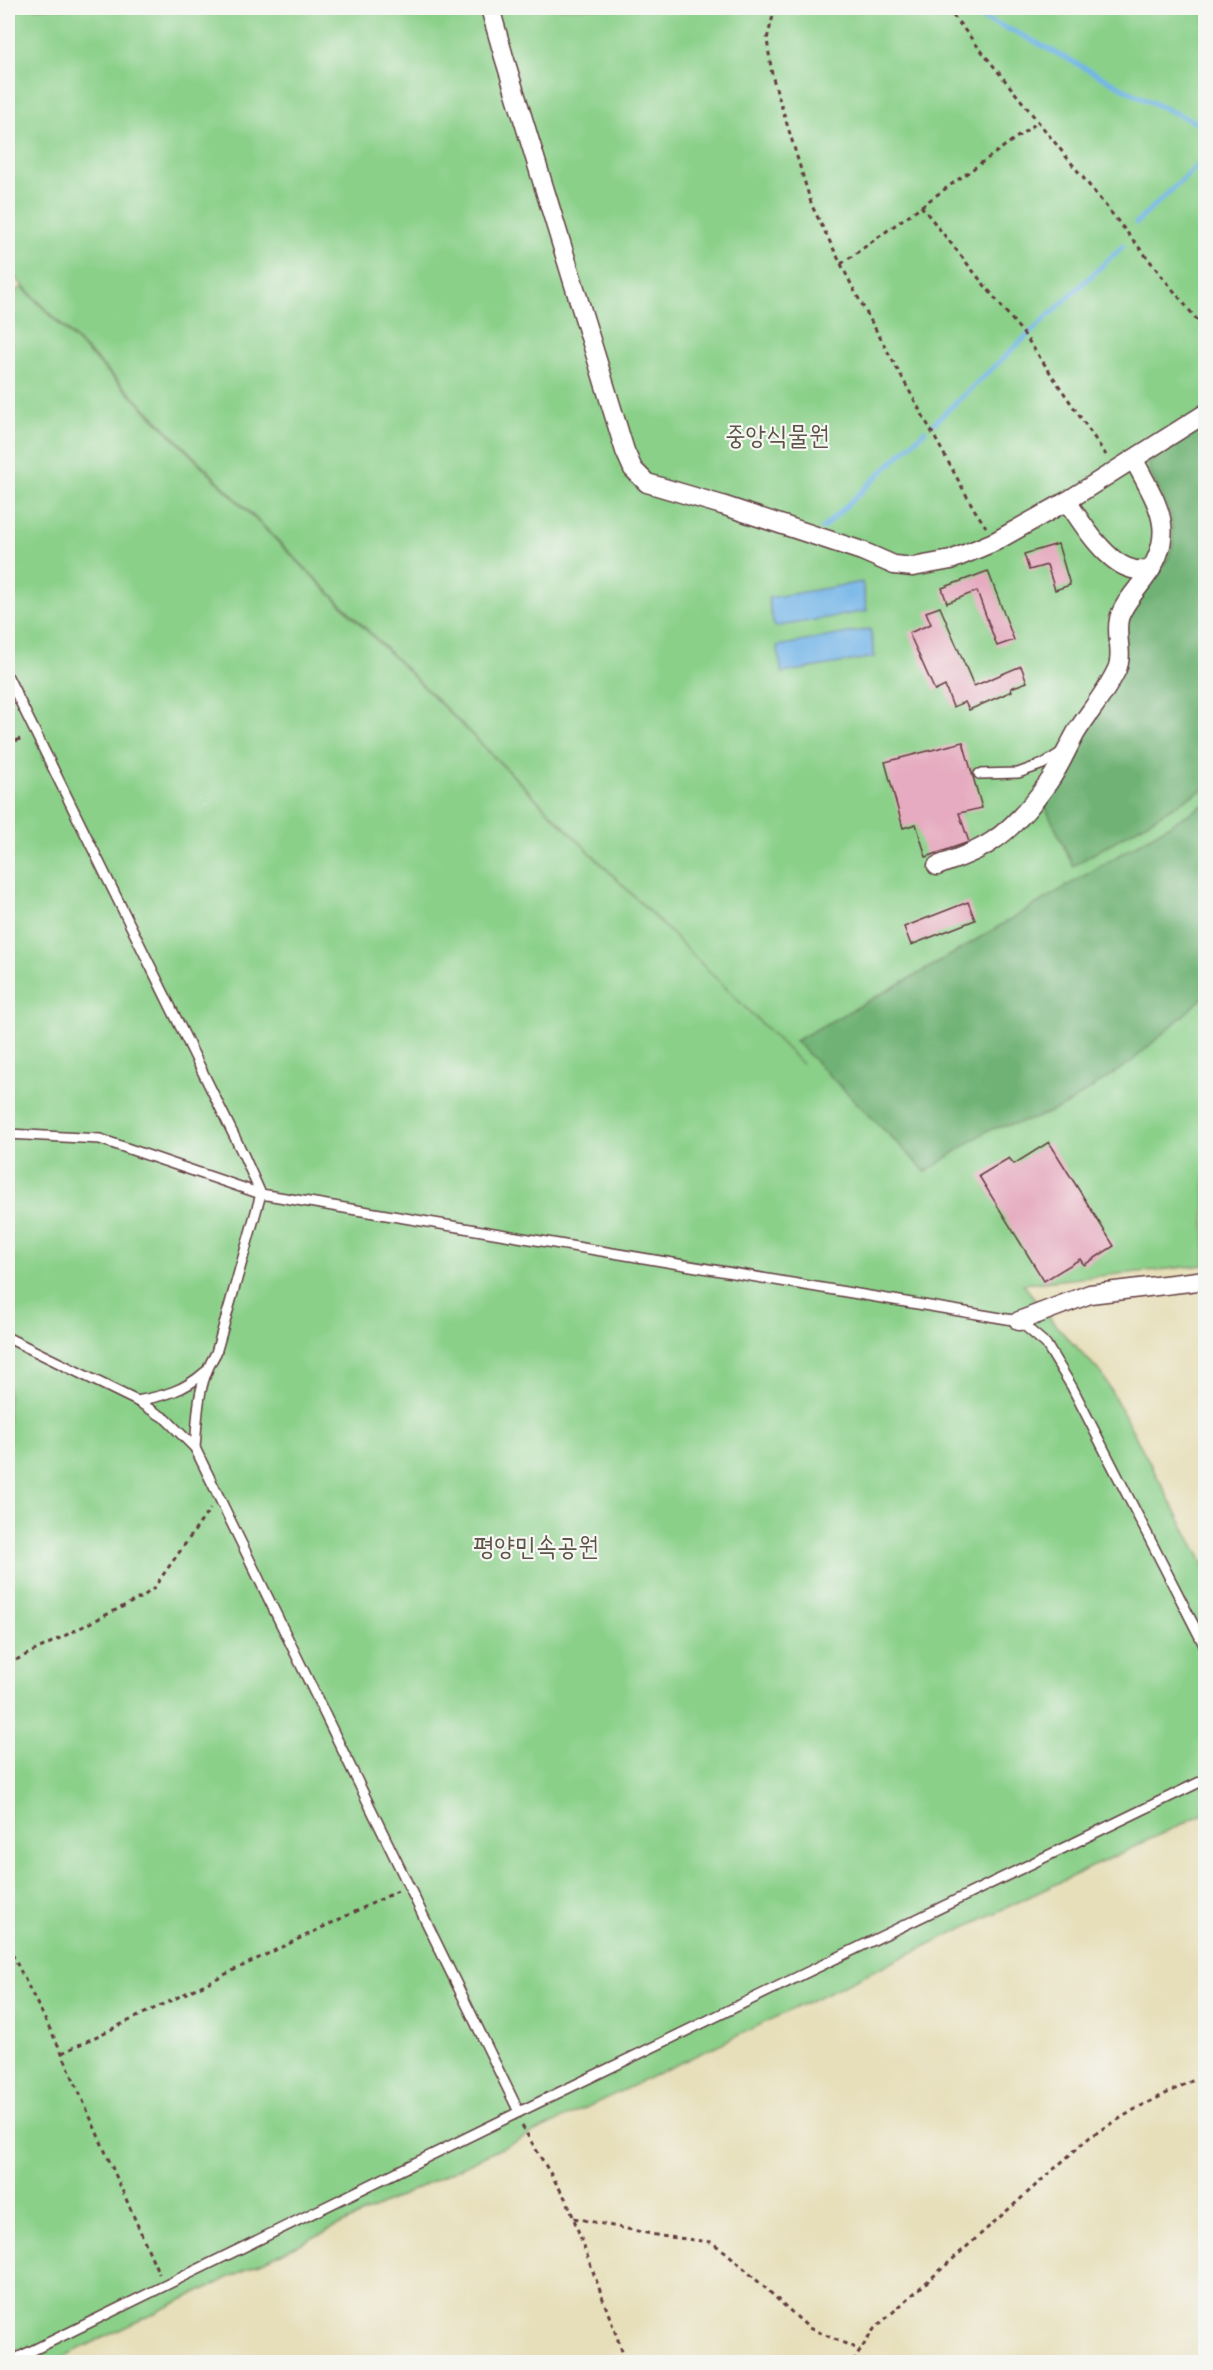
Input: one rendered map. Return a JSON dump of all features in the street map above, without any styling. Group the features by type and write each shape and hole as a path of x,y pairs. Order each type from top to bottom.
{"street":[{"path":"490,8 625,451 633,469 647,483 754,515 862,551 894,565 930,566 951,560 996,541 1117,471 1206,413"},
{"path":"937,866 992,842 1020,817 1048,783 1117,669 1120,655 1119,620 1130,598 1151,570 1162,548 1163,522 1154,496 1134,460"},
{"path":"1067,501 1092,538 1115,559 1131,569 1151,570"},
{"path":"1019,1321 1090,1294 1206,1280"}],"lane":[{"path":"8,677 33,733 261,1194 216,1353 205,1372 198,1407 195,1448"},
{"path":"979,774 1018,773 1043,764 1067,749"},
{"path":"8,1134 100,1139 261,1194 1019,1321 1046,1344 1072,1387 1206,1649"},
{"path":"8,1338 137,1401 166,1419 195,1448 517,2113"},
{"path":"137,1401 166,1395 191,1384 205,1372"},
{"path":"9,2362 1206,1779"}],"path":[{"path":"775,8 767,39 772,75 812,206 974,509 996,541"},
{"path":"946,8 1206,331"},
{"path":"841,264 1038,122"},
{"path":"921,206 1026,337 1117,471"},
{"path":"8,745 33,733"},
{"path":"8,1664 142,1597 153,1589 218,1497"},
{"path":"62,2053 407,1887"},
{"path":"8,1946 62,2053 165,2287"},
{"path":"853,2362 874,2330 1090,2137 1137,2108 1206,2074"},
{"path":"517,2113 568,2203 626,2362"},
{"path":"574,2218 661,2236 711,2242 728,2253 809,2328 861,2350"}],"green space":[{"path":"8,8 1205,8 1205,1265 1023,1284 1057,1327 1102,1374 1205,1566 1205,1813 52,2362 8,2362 8,297 22,287 802,1064 8,271"},
{"path":"1205,422 1205,788 1073,866 1044,804 1050,789 1120,673 1126,620 1135,603 1169,557 1173,544 1171,516 1150,471 1149,464 1156,456"},
{"path":"1205,804 1205,996 1131,1062 1065,1106 1031,1120 988,1130 926,1172 795,1041 932,966"}],"water":[{"path":"862,582 867,611 774,627 768,598"},
{"path":"870,629 875,657 782,673 777,646"}],"building":[{"path":"1058,544 1070,585 1055,590 1047,565 1029,570 1024,554"},
{"path":"988,571 1014,640 997,646 977,591 947,603 942,588"},
{"path":"940,607 974,686 1021,666 1027,682 969,710 965,702 953,707 945,686 935,691 909,633 931,624 926,612"},
{"path":"963,742 982,808 959,813 969,842 926,857 916,824 903,828 885,762"},
{"path":"968,902 975,920 911,945 904,927"},
{"path":"1049,1142 1114,1246 1084,1265 1080,1259 1044,1281 979,1176 1009,1158 1014,1164"}],"waterway":[{"path":"959,8 1020,34 1144,99 1206,127"},
{"path":"1136,223 1206,158"},
{"path":"934,423 1123,246"},
{"path":"822,529 925,431"}],"park label":[{"name":"중앙식물원","path":"777,435"},
{"name":"평양민속공원","path":"536,1546"}]}
